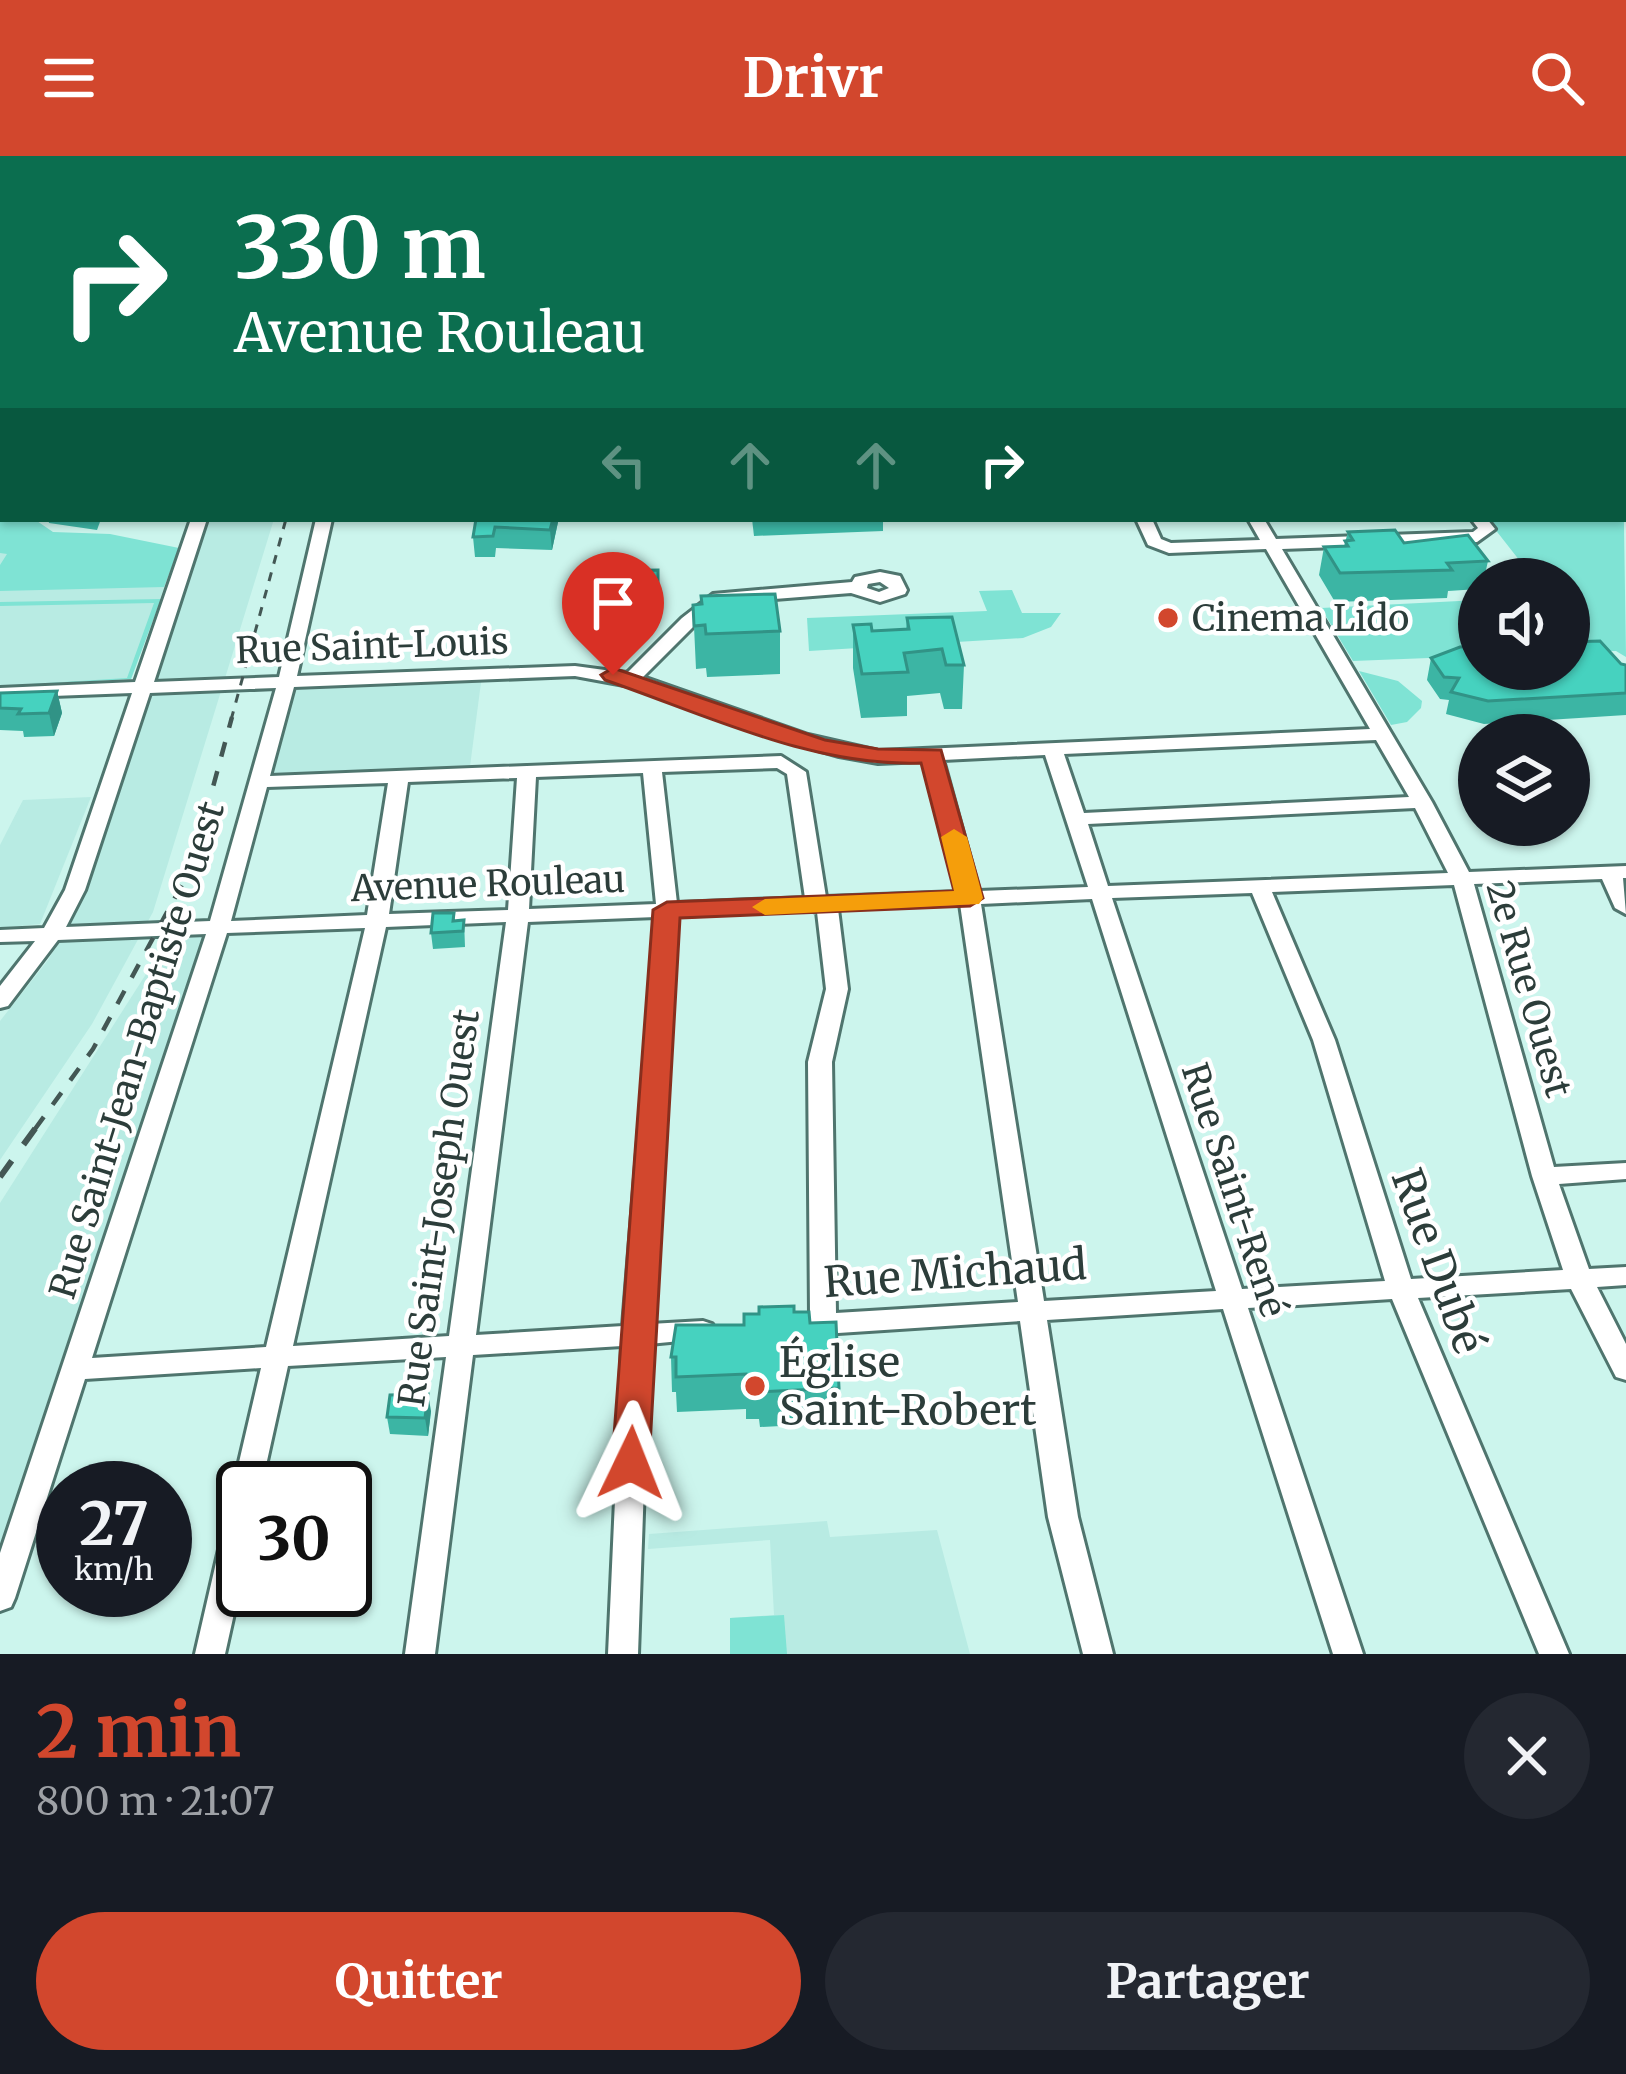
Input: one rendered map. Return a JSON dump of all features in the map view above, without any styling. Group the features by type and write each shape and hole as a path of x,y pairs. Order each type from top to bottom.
{"street":[{"path":"0,1001 52,933 75,890 199,522"},
{"name":"Rue Saint-Jean-Baptiste Ouest","path":"0,1598 219,926 287,681 322,522"},
{"path":"1146,522 1160,545 1387,541 1483,526"},
{"name":"2e Rue Ouest","path":"1258,522 1422,802 1463,881 1544,1176 1579,1278 1626,1370"},
{"path":"1373,522 1387,541"},
{"path":"631,679 719,598 857,587"},
{"name":"Rue Saint-Louis","path":"0,693 574,671 631,679 820,746 878,757 1382,734"},
{"name":"Rue Saint-René","path":"1053,749 1348,1654"},
{"path":"932,755 970,898 1063,1517 1098,1654"},
{"path":"258,782 781,762 796,772 837,989 820,1062 823,1324"},
{"path":"623,1654 636,1334 667,910 652,767"},
{"name":"Rue Saint-Joseph Ouest","path":"420,1654 518,916 527,772"},
{"path":"253,1461 376,921 399,777"},
{"path":"1076,819 1422,802"},
{"path":"1618,873 1626,908"},
{"name":"Avenue Rouleau","path":"0,936 1618,873"},
{"name":"Rue Dubé","path":"1261,890 1324,1040 1402,1289 1554,1654"},
{"path":"1544,1176 1626,1171"},
{"name":"Rue Michaud","path":"776,1326 1626,1276"},
{"path":"74,1369 729,1329"},
{"path":"210,1654 218,1617"}],"shaded area":[{"path":"206,522 273,522 153,912 92,1024 0,1160 0,1021 48,960 79,905"},
{"path":"178,549 131,679 0,686 0,553"},
{"path":"482,675 469,774 258,782 287,681"},
{"path":"91,797 40,924 0,928 0,845 23,800"},
{"path":"229,936 72,1343 0,1556 0,1203 169,938"},
{"path":"827,1521 830,1537 937,1530 970,1654 730,1654 730,1618 774,1615 770,1540 648,1549 649,1534"}],"green space":[{"path":"0,522 38,522 53,532 110,534 179,548 164,587 0,591 0,565 7,554 0,553"},
{"path":"1489,522 1624,522 1626,657 1616,651 1590,652 1590,558 1518,558"},
{"path":"1012,590 1022,613 1061,613 1051,627 1023,638 809,651 807,618 987,611 979,591"},
{"path":"161,599 131,679 0,686 127,678 154,603 0,606 0,602"},
{"path":"1458,601 1458,657 1353,661 1321,608"},
{"path":"1359,671 1398,681 1422,701 1421,708 1407,722 1391,725"},
{"path":"784,1615 787,1654 730,1654 730,1618"}],"building":[{"path":"476,522 552,522 550,530 495,527 493,536 473,537"},
{"path":"1395,530 1404,543 1468,535 1486,558 1458,558 1458,562 1447,563 1452,570 1340,573 1324,547 1348,546 1345,541 1353,540 1348,532"},
{"path":"658,570 658,592 594,594 596,571"},
{"path":"775,594 780,631 706,634 705,625 694,626 693,605 702,604 701,596"},
{"path":"952,617 964,665 946,665 942,649 904,653 908,672 862,674 853,625 871,624 872,631 909,629 907,618"},
{"path":"1590,641 1600,641 1626,665 1626,693 1488,701 1451,692 1458,680 1458,690 1590,690"},
{"path":"1458,648 1458,678 1444,677 1431,658"},
{"path":"57,691 49,713 18,714 21,709 0,708 0,693"},
{"path":"433,913 454,913 453,921 464,920 463,931 431,933"},
{"path":"794,1306 794,1312 809,1312 810,1323 836,1322 839,1388 759,1392 759,1384 746,1384 746,1374 676,1377 676,1357 671,1357 676,1325 744,1325 744,1314 759,1314 759,1307"},
{"path":"428,1394 425,1418 387,1417 390,1395"}],"railway":[{"path":"231,720 285,522"},
{"path":"35,1129 93,1049 191,868 232,717"},
{"path":"0,1177 37,1126"}],"slow traffic":[{"path":"765,907 970,898 954,837"}],"place":[{"name":"Cinema Lido","path":"1168,618"},
{"name":"Église Saint-Robert","path":"755,1386"}],"route":[{"path":"613,675 850,754 932,755 970,898 667,910 631,1463"}]}
